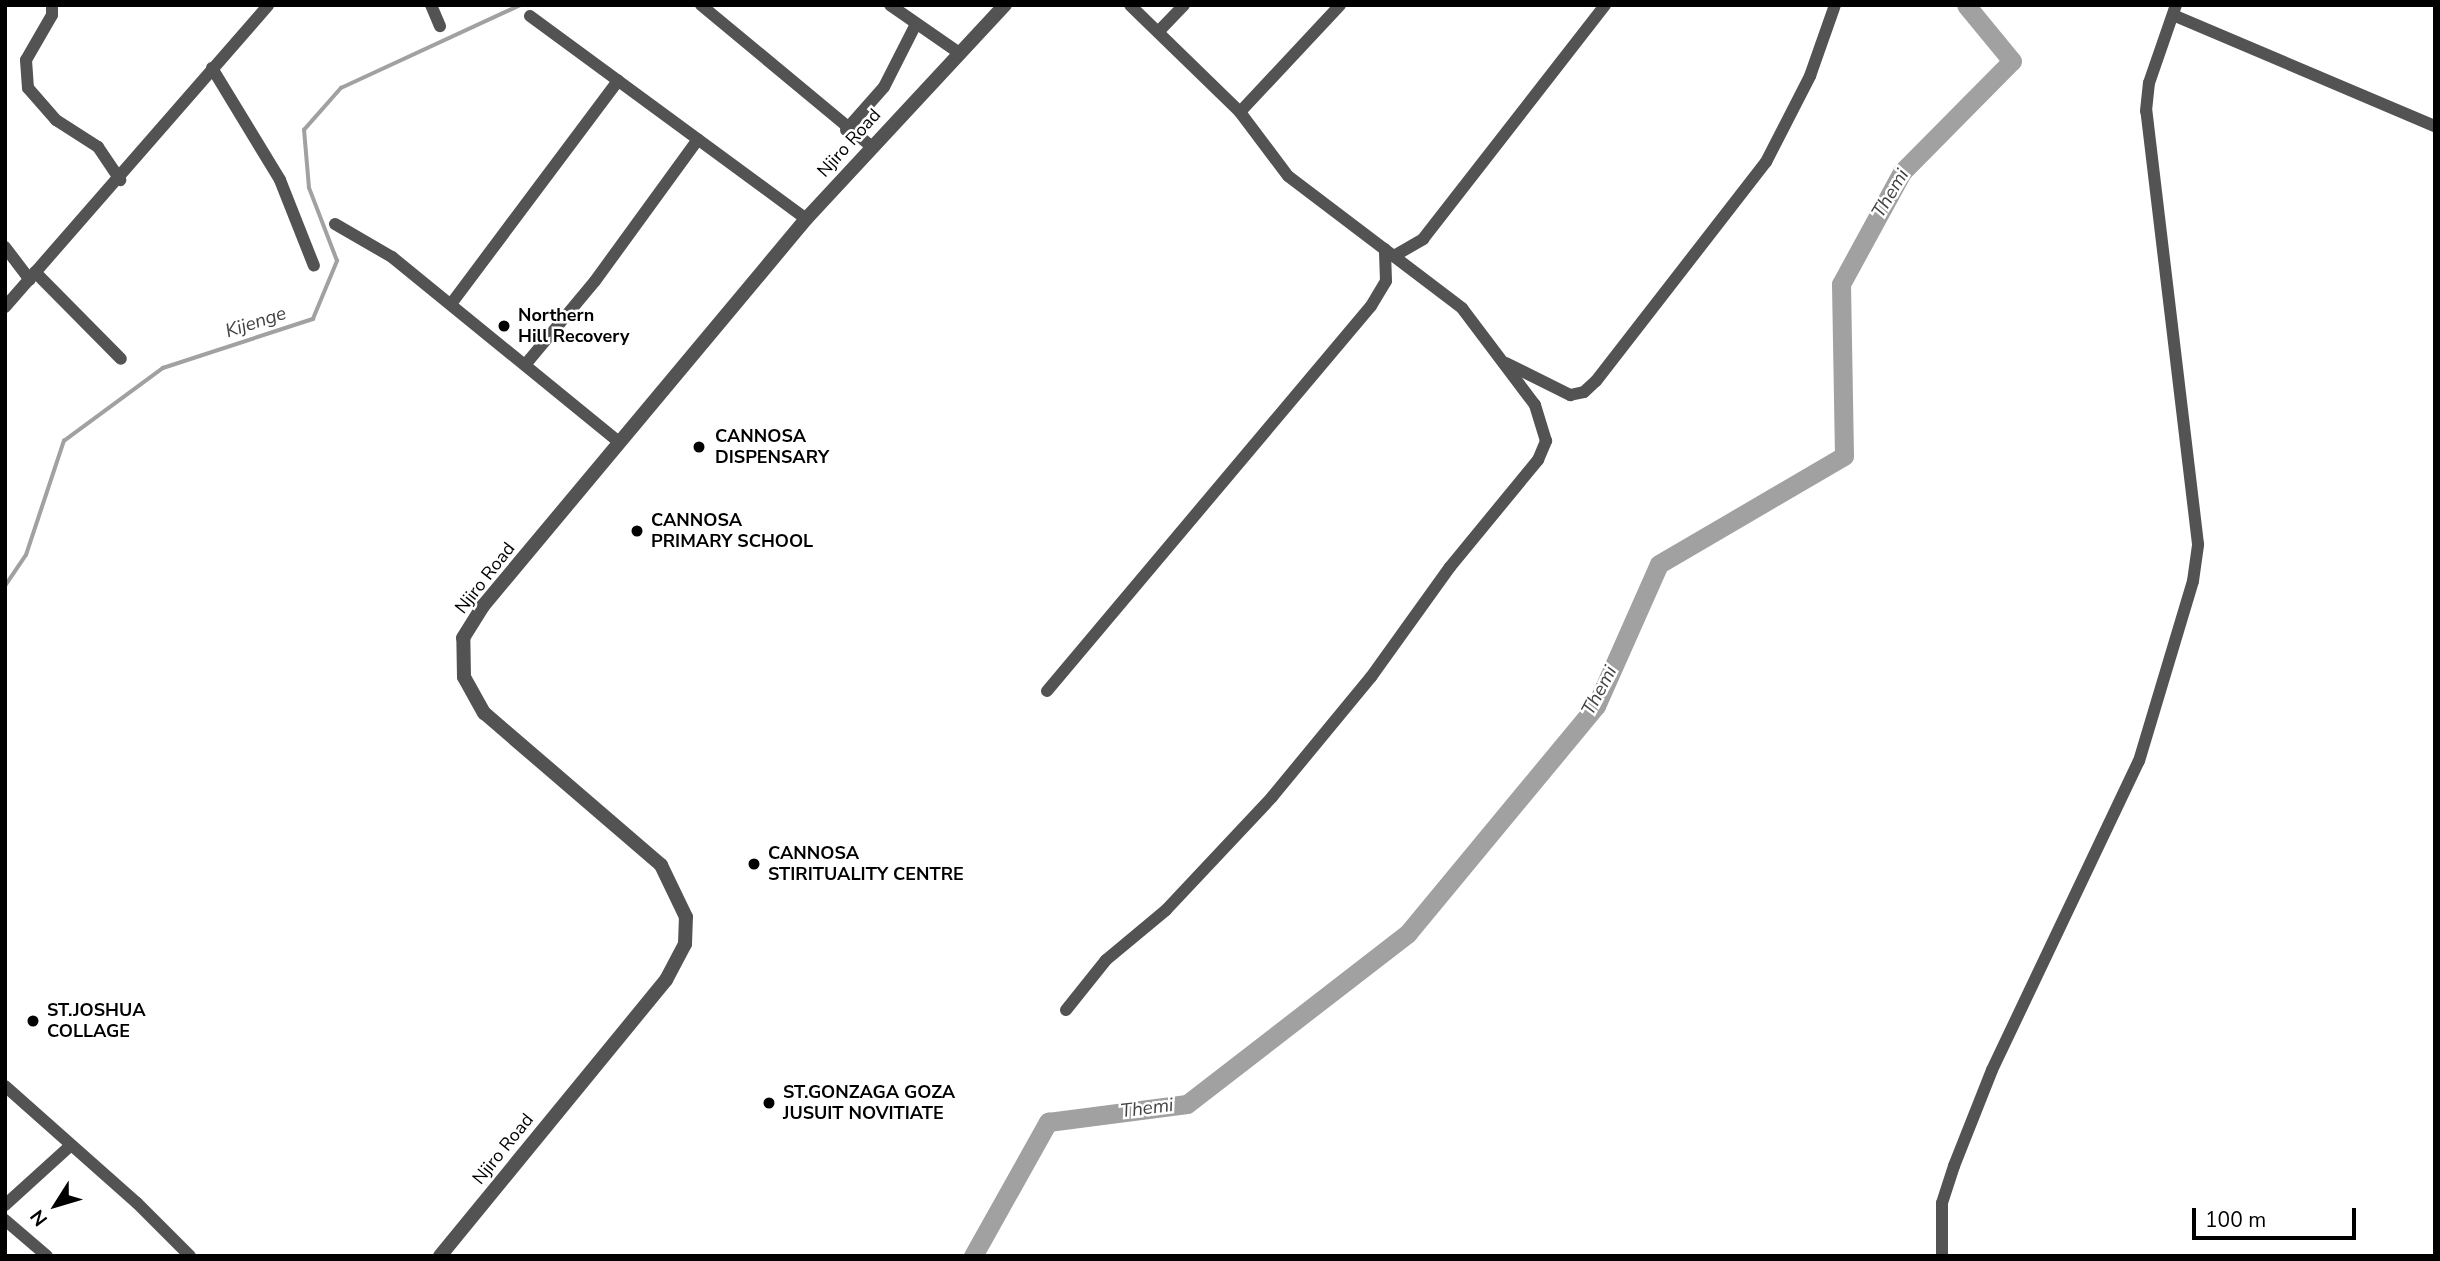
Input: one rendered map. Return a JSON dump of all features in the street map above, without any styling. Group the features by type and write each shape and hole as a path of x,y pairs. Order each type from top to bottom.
{"street":[{"path":"52,5 52,15 26,60 28,88 41,107 98,147 120,180"},
{"path":"5,307 120,180 268,5"},
{"path":"431,5 440,26"},
{"path":"701,5 766,56 846,130 871,146"},
{"path":"890,5 915,26 958,52"},
{"name":"Njiro Road","path":"440,1256 666,980 685,944 686,917 661,865 484,713 469,691 461,660 463,638 484,606 806,219 958,52 1005,5"},
{"path":"1066,1010 1106,960 1166,909 1272,797 1371,677 1450,567 1538,460 1546,441 1535,405 1462,308 1288,176 1240,112 1130,5"},
{"path":"1158,32 1184,5"},
{"path":"1240,112 1340,5"},
{"path":"1389,253 1423,239 1605,5"},
{"path":"1500,359 1570,395 1584,392 1596,381 1766,162 1810,76 1835,5"},
{"path":"1942,1256 1942,1203 1954,1166 1992,1070 2135,772 2193,581 2198,544 2147,111 2149,83 2174,10 2435,125"},
{"path":"530,16 806,219"},
{"path":"846,130 884,87 915,26"},
{"path":"212,68 280,180 314,266"},
{"path":"451,304 618,81"},
{"path":"525,365 595,281 698,139"},
{"path":"335,224 392,257 619,442"},
{"path":"5,247 32,276 121,359"},
{"path":"1047,691 1371,306 1386,281 1389,253"},
{"path":"5,1086 70,1146 138,1203 190,1256"},
{"path":"5,1205 70,1146"},
{"path":"5,1220 47,1256"}],"waterway":[{"name":"Kijenge","path":"5,586 26,555 64,441 163,368 313,319 337,261 309,188 304,130 341,88 521,5"},
{"name":"Themi","path":"973,1256 1048,1122 1187,1104 1408,933 1596,706 1659,564 1844,456 1841,284 1902,172 2012,61 1966,5"}],"place":[{"name":"Northern Hill Recovery","path":"504,326"},
{"name":"CANNOSA DISPENSARY","path":"699,447"},
{"name":"CANNOSA PRIMARY SCHOOL","path":"637,531"},
{"name":"CANNOSA STIRITUALITY CENTRE","path":"754,864"},
{"name":"ST.JOSHUA COLLAGE","path":"33,1021"},
{"name":"ST.GONZAGA GOZA JUSUIT NOVITIATE","path":"769,1103"}]}
